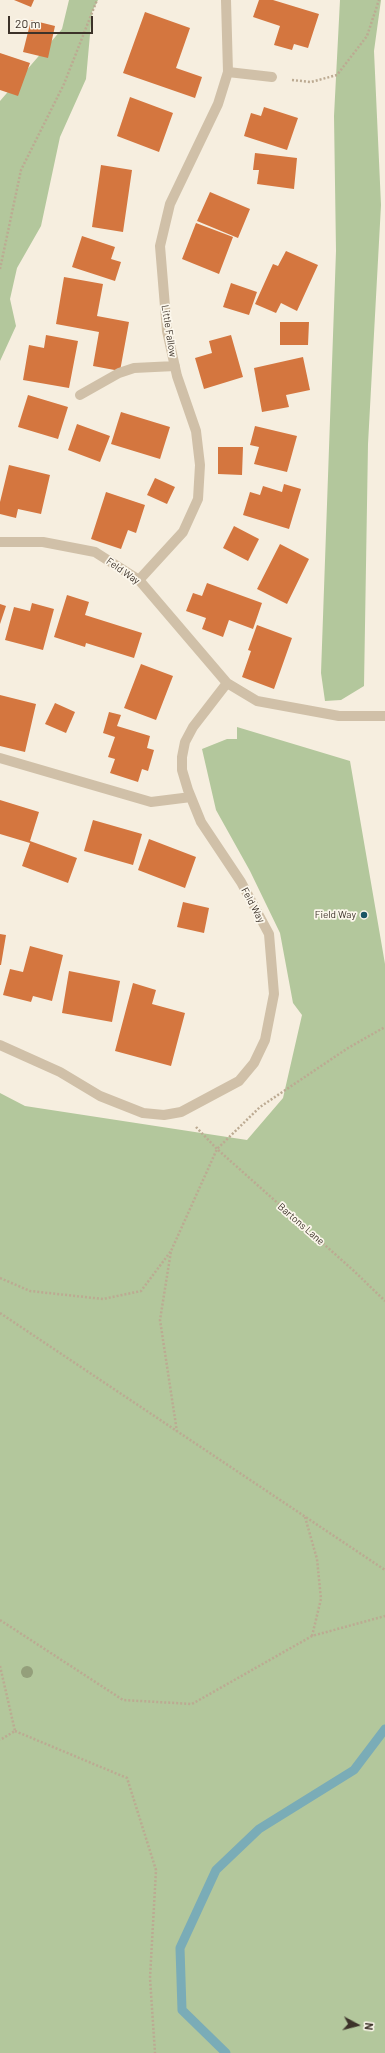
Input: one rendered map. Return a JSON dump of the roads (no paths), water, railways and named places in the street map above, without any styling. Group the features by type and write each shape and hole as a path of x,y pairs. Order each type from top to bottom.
{"street":[{"name":"Little Fallow","path":"139,580 183,532 198,499 200,465 196,432 175,366 167,330 160,246 170,204 218,104 228,72 226,0"},
{"path":"228,72 272,77"},
{"path":"80,395 120,373 134,368 175,366"},
{"name":"Feld Way","path":"0,542 43,542 95,552 139,580 227,683 258,701 339,716 385,716"},
{"name":"Feld Way","path":"0,1045 60,1072 100,1096 143,1113 164,1115 181,1112 239,1080 254,1063 265,1040 274,994 269,934 241,882 201,822 182,770 182,757 185,742 193,727 227,683"},
{"path":"0,758 152,802 191,797"}],"waterway":[{"path":"226,2053 182,2010 180,1948 216,1870 259,1829 354,1770 385,1729"}],"place":[{"name":"Field Way","path":"364,915"}]}
